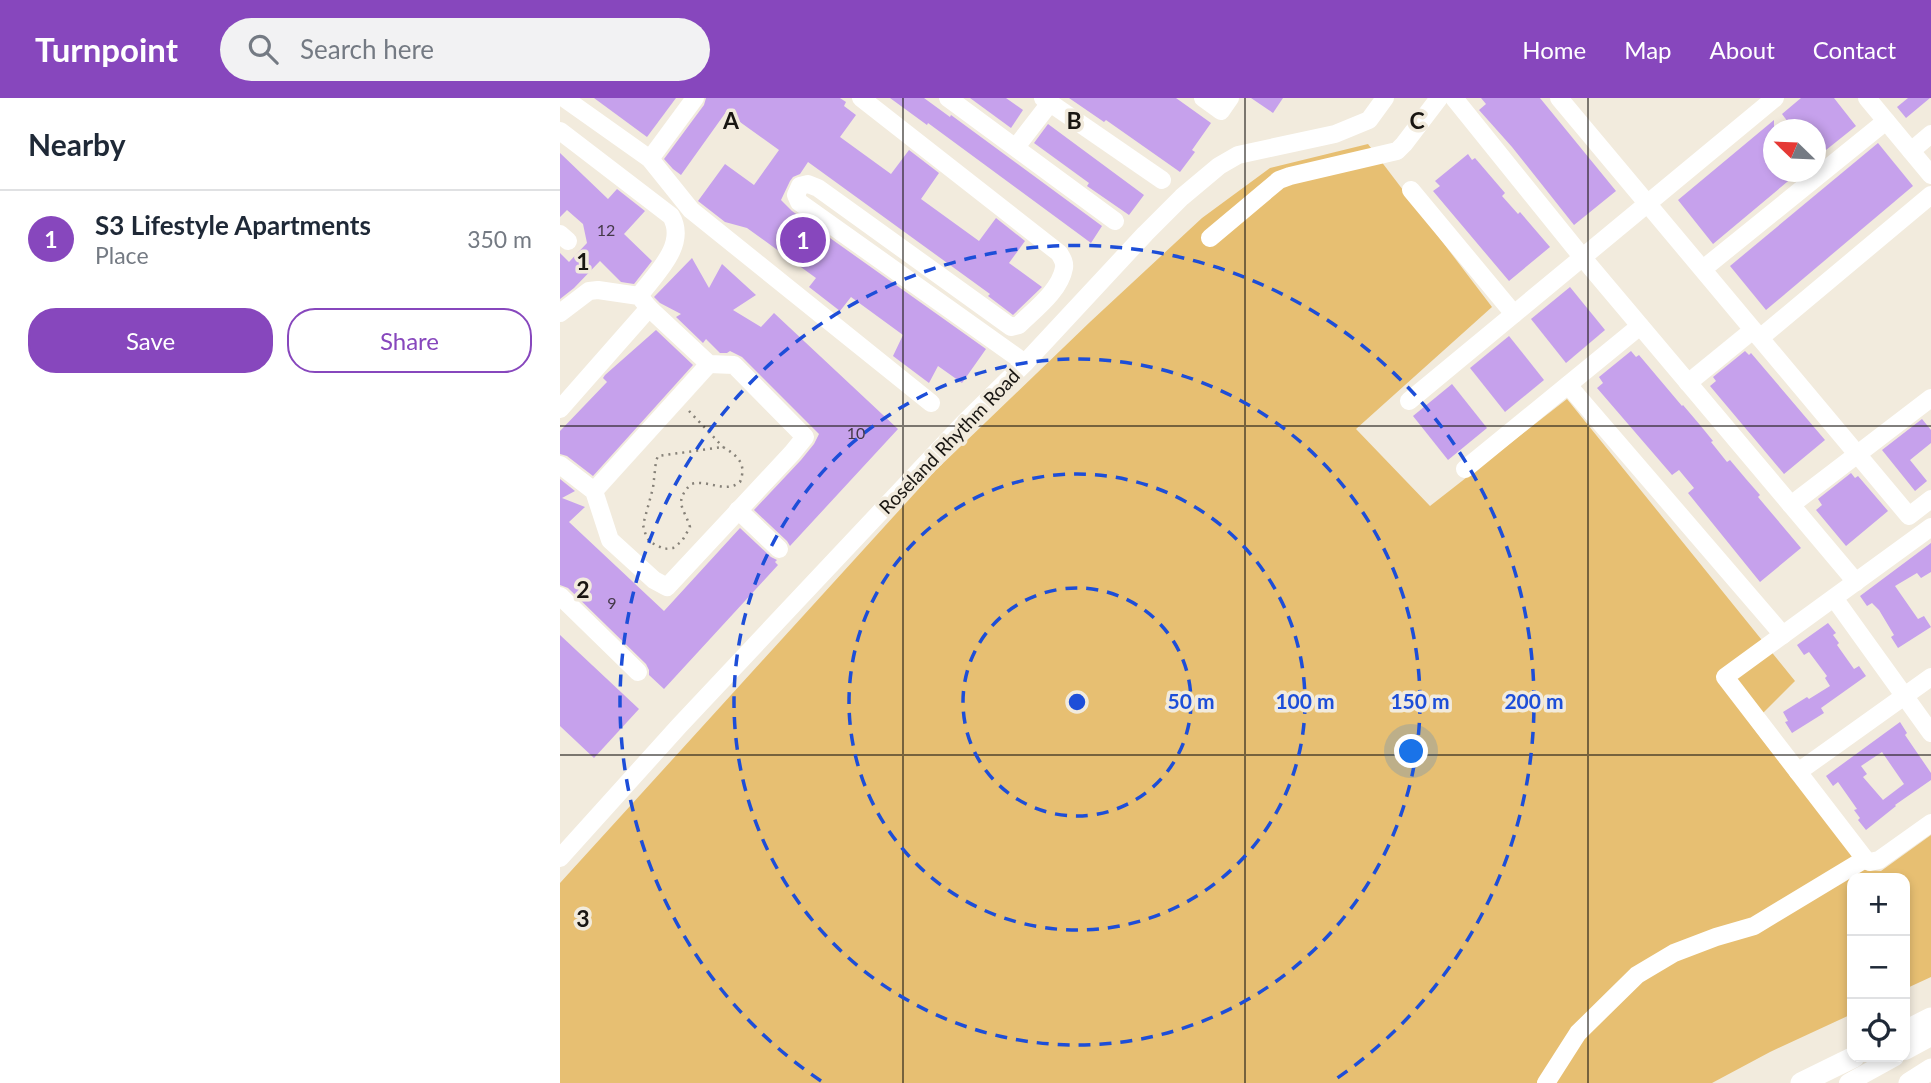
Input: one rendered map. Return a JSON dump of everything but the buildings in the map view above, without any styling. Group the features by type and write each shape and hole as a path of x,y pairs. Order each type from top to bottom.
{"main road":[{"path":"1910,1028 1931,1018"},
{"path":"1801,1083 1847,1060"},
{"path":"1911,1082 1931,1069"}],"street":[{"path":"564,98 650,159 691,210 931,403"},
{"path":"650,159 695,98"},
{"path":"861,98 1059,253 1064,261 1064,269 1058,281 1052,291 1019,325 1011,327 818,188 808,184 800,186 796,195 799,202 1025,363"},
{"path":"948,98 1115,221"},
{"path":"1203,98 1221,111 1230,98"},
{"name":"Roseland Rhythm Road","path":"560,858 688,716 963,424 1025,363 1144,234 1219,166 1238,155 1335,134 1369,120 1385,98"},
{"path":"1210,238 1279,180 1397,151 1439,98"},
{"path":"1454,98 1583,258 1856,582"},
{"path":"1559,98 1909,516 1931,499"},
{"path":"1409,401 1775,98"},
{"path":"1867,98 1931,175"},
{"path":"1016,147 1046,100 1162,180"},
{"path":"1703,269 1886,121"},
{"path":"560,131 671,216 674,222 674,246 644,302 560,409"},
{"path":"1911,150 1931,134"},
{"path":"1411,190 1514,314"},
{"path":"1688,383 1757,334 1931,195"},
{"path":"560,313 589,291 598,290 644,302 709,364 734,365 805,437 667,587 654,580 610,541 594,491 560,464"},
{"path":"1465,469 1640,326"},
{"path":"594,491 709,364"},
{"path":"1568,385 1783,635"},
{"path":"1791,505 1931,397"},
{"path":"738,510 779,549"},
{"path":"1931,527 1726,677 1865,859 1870,862 1878,860 1931,823"},
{"path":"560,596 638,673"},
{"path":"1834,598 1931,733"},
{"path":"1798,772 1931,677"},
{"path":"1545,1083 1578,1033 1637,975 1674,953 1754,926 1865,859"},
{"path":"1910,1049 1931,1037"},
{"path":"1848,1083 1886,1062"}],"path":[{"path":"677,398 723,447 743,464 744,472 740,482 731,487 701,482 691,484 681,497 680,504 690,527 682,541 673,548 664,549 650,542 643,525 658,456 723,447"}],"shaded area":[{"path":"1368,144 1492,307 1356,429 1430,506 1567,399 1795,681 1751,725 1865,870 1881,871 1931,835 1931,977 1910,987 1910,873 1847,873 1847,1016 1770,1052 1712,1083 560,1083 560,883 935,471 1202,218 1270,168"}],"place":[{"name":"S3 Lifestyle Apartments","path":"803,240"}]}
